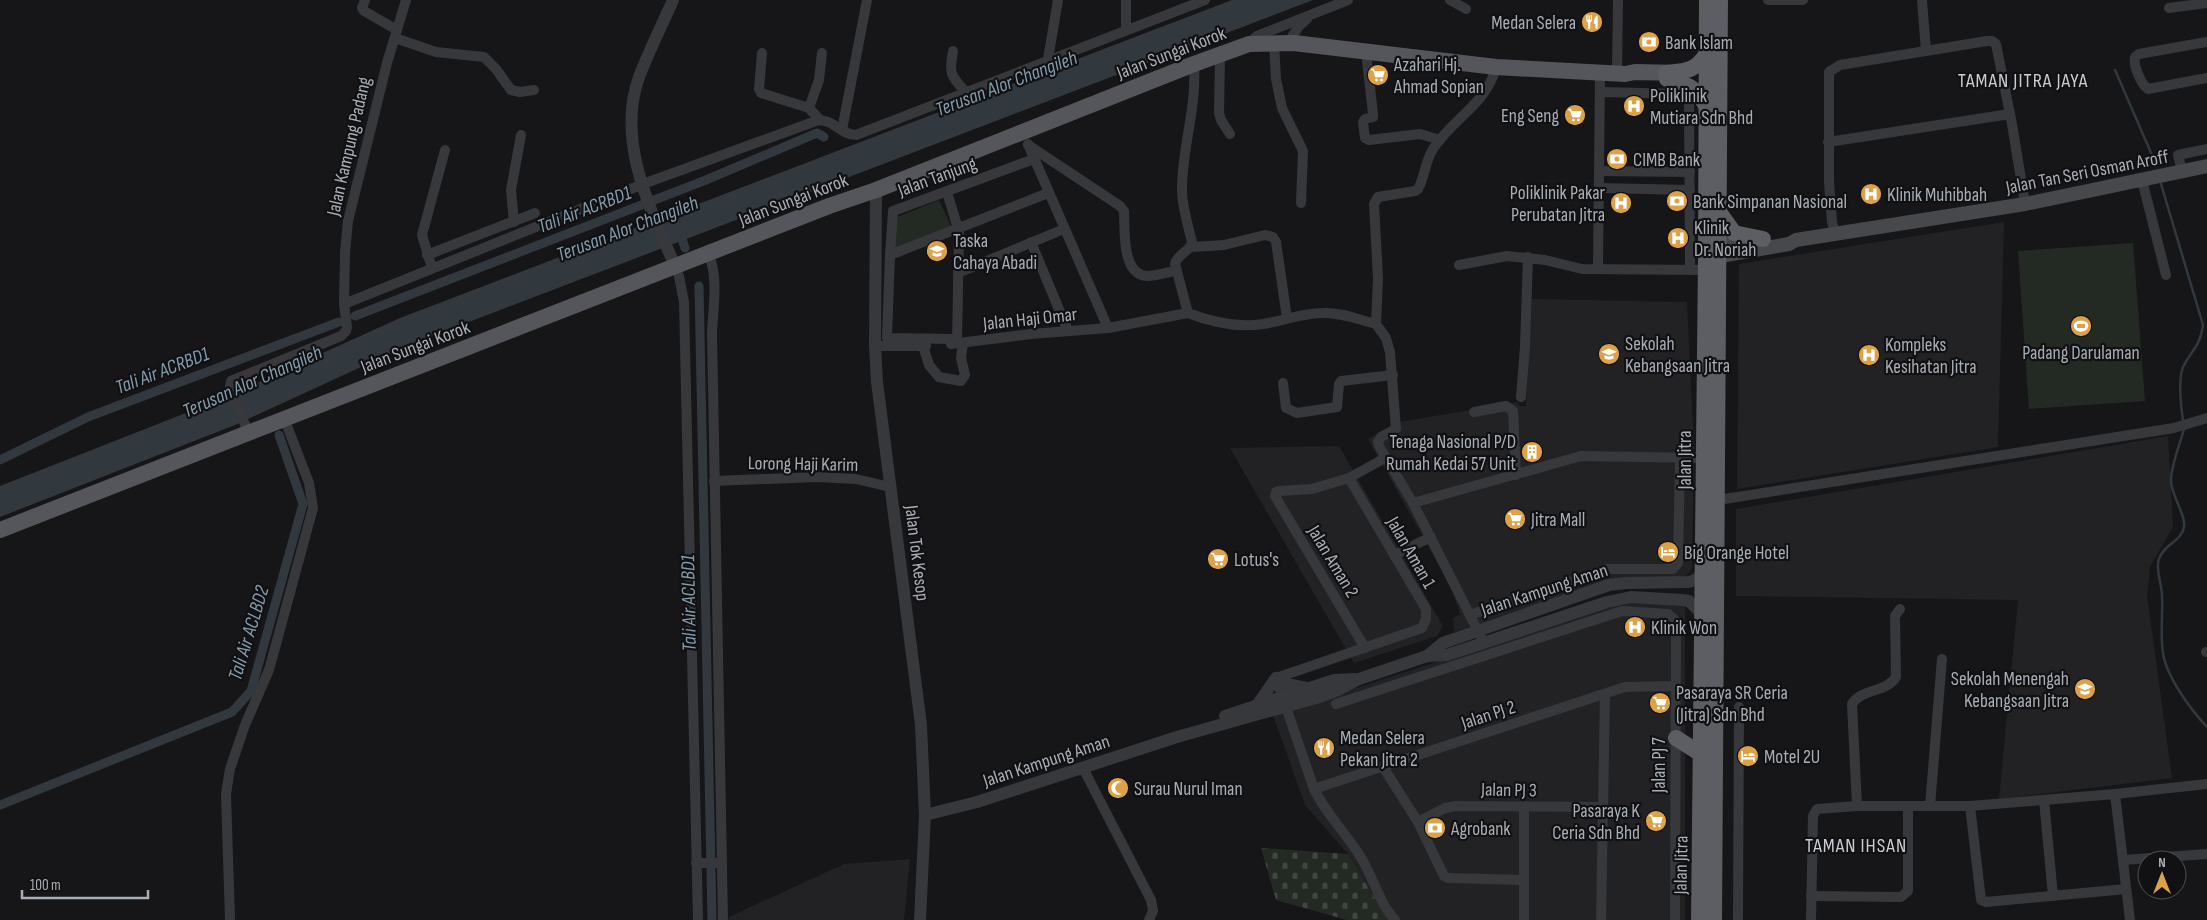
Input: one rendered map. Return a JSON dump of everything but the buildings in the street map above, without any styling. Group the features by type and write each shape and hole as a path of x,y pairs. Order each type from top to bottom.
{"highway":[{"name":"Jalan Jitra","path":"1706,0 1706,55 1713,77 1705,104 1708,259 1718,500 1716,916"},
{"name":"Jalan Jitra","path":"1699,920 1708,259 1720,212 1713,77 1720,0"},
{"path":"1666,76 1691,70 1699,65 1706,55"},
{"path":"1666,76 1694,88 1700,94 1705,104"},
{"path":"1720,212 1734,233 1763,239"},
{"path":"1676,738 1701,754"}],"main road":[{"name":"Jalan Sungai Korok","path":"0,530 118,486 246,428 284,418 673,262 708,253 876,190 1026,138 1194,64 1249,44 1281,43 1496,67 1614,74 1635,72 1666,76 1713,77"},
{"name":"Jalan Tan Seri Osman Aroff","path":"1708,259 1763,239 1785,237 1796,240 2025,204 2207,166"},
{"name":"Jalan Tan Seri Osman Aroff","path":"1708,259 1790,244 1796,240"}],"street":[{"path":"364,0 362,8 364,11 396,34 436,52 484,57 496,68 511,90 520,92 534,90"},
{"name":"Jalan Kampung Padang","path":"246,428 231,390 230,384 234,380 344,334 348,322 344,304 348,221 387,62 406,0"},
{"path":"673,0 639,78 635,97 633,146 644,188 680,276 684,302 709,863 723,920"},
{"path":"842,130 867,0"},
{"path":"1048,60 1058,0"},
{"path":"1126,0 1126,29"},
{"path":"344,304 432,268 820,120 831,122 848,134 856,136 1204,0"},
{"path":"1249,44 1257,36 1348,0"},
{"path":"1450,0 1466,9"},
{"path":"1598,269 1601,92 1614,74 1618,0"},
{"path":"1768,0 1803,0"},
{"path":"1922,0 1926,51"},
{"path":"2169,8 2207,3"},
{"path":"1301,204 1303,151 1282,108 1276,79 1281,43 1314,14"},
{"path":"1835,234 1830,203 1828,142 1829,72 1833,68 1926,51 1992,41 1996,44 2025,204"},
{"path":"2207,42 2139,54 2134,57 2134,62 2144,86 2148,89 2207,78"},
{"path":"952,51 950,68 953,79 965,92"},
{"path":"1366,52 1373,117 1365,119 1363,122 1365,138 1369,140 1425,134 1440,140"},
{"path":"762,53 759,89 761,93 809,108 817,114 820,120"},
{"path":"809,108 819,80 822,53"},
{"path":"1220,54 1219,113 1230,134"},
{"path":"1191,247 1192,242 1182,189 1195,95 1194,64"},
{"path":"1483,643 1431,537 1413,503 1385,458 1378,442 1381,437 1396,429 1393,375 1386,338 1376,324 1378,278 1375,201 1378,197 1418,189 1428,158 1440,140 1481,98 1493,78 1496,67"},
{"path":"1459,265 1507,256 1528,257 1556,262 1570,268 1598,269 1708,259 1690,190 1691,103 1687,95 1601,92"},
{"path":"1828,142 2010,114"},
{"path":"514,222 511,190 520,135"},
{"path":"1026,138 1048,193 1108,328"},
{"path":"1026,138 1120,206 1124,211 1128,260 1137,272 1148,276 1175,271"},
{"path":"2182,171 2178,155 2207,149"},
{"path":"432,268 422,235 445,150"},
{"name":"Jalan Tanjung","path":"890,254 893,211 1034,159"},
{"path":"1599,171 1690,172"},
{"path":"2142,180 2166,275"},
{"path":"1599,188 1690,190"},
{"name":"Jalan Tok Kesop","path":"876,190 875,346 879,400 920,725 925,815 920,920"},
{"path":"923,346 929,365 939,377 961,381 965,375 959,342 958,227 947,192"},
{"path":"959,342 887,338 890,254 1048,193"},
{"path":"427,255 535,214"},
{"path":"958,273 1064,229"},
{"path":"1287,318 1276,242 1273,237 1266,235 1224,245 1191,247 1176,258 1175,271 1188,313 1201,318 1241,326 1264,324 1324,312 1376,324"},
{"path":"1032,242 1068,331"},
{"path":"698,920 709,863 714,480 712,332 714,274 713,264 708,253"},
{"path":"1521,397 1528,257"},
{"name":"Jalan Haji Omar","path":"875,346 923,346 1108,328 1188,313"},
{"path":"1283,383 1286,408 1297,413 1337,407 1338,384 1341,381 1393,375"},
{"path":"1474,412 1506,406 1513,411 1516,475"},
{"path":"230,920 227,776 245,725 269,670 313,508 308,484 284,418"},
{"path":"1718,500 2174,428 2207,418"},
{"path":"1413,503 1581,456 1704,458"},
{"path":"1349,478 1385,458"},
{"path":"1470,615 1608,569 1673,569 1676,567 1678,563 1680,458"},
{"name":"Lorong Haji Karim","path":"714,480 817,477 856,479 890,487"},
{"name":"Jalan Aman 2","path":"1349,478 1312,489 1276,492 1275,496 1365,648"},
{"name":"Jalan Aman 1","path":"1276,678 1422,628 1426,619 1426,609 1349,478"},
{"path":"1394,555 1431,537"},
{"name":"Jalan Kampung Aman","path":"1427,656 1443,643 1609,585 1689,582 1697,579 1703,570"},
{"name":"Jalan Kampung Aman","path":"925,815 960,807 1284,703 1338,690 1359,679 1427,656 1447,655 1620,598 1689,601 1702,614"},
{"path":"1857,806 1852,704 1860,695 1888,685 1896,676 1895,616 1900,609"},
{"name":"Jalan PJ 7","path":"1336,704 1622,611 1668,614 1674,618 1676,623 1675,920"},
{"path":"1930,806 1942,659"},
{"path":"1276,678 1294,686 1312,688"},
{"path":"1276,678 1314,790 1320,802 1361,858 1388,911 1395,920"},
{"path":"1258,704 1276,678"},
{"name":"Jalan Kampung Aman","path":"1177,737 1202,725 1258,704 1284,703 1312,688 1334,680 1359,679"},
{"name":"Jalan PJ 2","path":"1314,790 1631,686 1675,686"},
{"path":"1602,920 1605,694"},
{"path":"1738,920 1739,707"},
{"path":"1382,767 1418,822 1441,872 1446,877 1524,880"},
{"path":"1083,768 1149,895 1151,915 1160,920"},
{"path":"1811,920 1814,812 1822,808 1857,806 1970,806 2116,794 2207,784"},
{"path":"2116,794 2130,920"},
{"path":"2044,800 2053,896"},
{"name":"Jalan PJ 3","path":"1418,822 1445,808 1456,806 1524,808 1603,807"},
{"path":"1970,806 1981,900 1986,902 2126,889"},
{"path":"1811,896 1901,897 1905,895 1908,891 1908,807"},
{"path":"1524,808 1524,920"},
{"path":"2123,860 2207,854"}],"shaded area":[{"name":"Terusan Alor Changileh","path":"1232,0 1313,0 411,344 235,425 0,517 0,486 224,398 400,318"},
{"name":"Kompleks Kesihatan Jitra","path":"2004,222 1998,447 1737,489 1739,264"},
{"path":"1532,299 1687,302 1694,450 1692,569 1685,577 1613,579 1454,632 1453,618 1460,614 1451,587 1368,439 1399,422 1518,402 1519,406 1526,406"},
{"name":"Sekolah Menengah Kebangsaan Jitra","path":"2168,436 2173,527 2150,567 2147,595 2172,778 1999,799 2018,600 1736,596 1736,509"},
{"path":"1339,446 1443,626 1437,636 1354,663 1230,448"},
{"path":"1617,603 1685,603 1685,920 1388,920 1348,854 1305,805 1273,715"},
{"path":"910,859 904,920 729,920 729,917 844,864"}],"green space":[{"path":"939,200 951,226 892,251 895,218"},
{"name":"Padang Darulaman","path":"2133,243 2145,401 2029,409 2018,251"},
{"path":"1261,848 1348,854 1388,920 1347,920 1276,900"}],"waterway":[{"path":"2115,70 2155,162"},
{"name":"Tali Air ACRBD1","path":"355,316 706,180 817,133 824,137"},
{"path":"2161,184 2203,325 2198,343 2181,372 2180,394 2183,421"},
{"name":"Tali Air ACLBD1","path":"679,230 685,248"},
{"name":"Tali Air ACLBD1","path":"699,286 712,920"},
{"name":"Tali Air ACRBD1","path":"0,460 88,417 339,322"},
{"path":"2184,429 2171,474 2173,492 2183,516 2184,527 2180,536 2161,554 2158,563 2162,596 2162,646 2165,662 2174,682 2194,712 2207,727"},
{"name":"Tali Air ACLBD2","path":"0,805 232,712 251,691 303,504 279,435"}],"place":[{"name":"Medan Selera","path":"1592,22"},
{"name":"Bank Islam","path":"1649,42"},
{"name":"Azahari Hj. Ahmad Sopian","path":"1378,75"},
{"name":"Poliklinik Mutiara Sdn Bhd","path":"1634,106"},
{"name":"Eng Seng","path":"1575,115"},
{"name":"CIMB Bank","path":"1617,159"},
{"name":"Klinik Muhibbah","path":"1871,194"},
{"name":"Bank Simpanan Nasional","path":"1677,201"},
{"name":"Poliklinik Pakar Perubatan Jitra","path":"1621,203"},
{"name":"Klinik Dr. Noriah","path":"1678,238"},
{"name":"Taska Cahaya Abadi","path":"937,251"},
{"name":"Padang Darulaman","path":"2081,326"},
{"name":"Sekolah Kebangsaan Jitra","path":"1609,354"},
{"name":"Kompleks Kesihatan Jitra","path":"1869,355"},
{"name":"Tenaga Nasional P/D Rumah Kedai 57 Unit","path":"1532,452"},
{"name":"Jitra Mall","path":"1515,519"},
{"name":"Big Orange Hotel","path":"1668,552"},
{"name":"Lotus's","path":"1218,559"},
{"name":"Klinik Won","path":"1635,627"},
{"name":"Sekolah Menengah Kebangsaan Jitra","path":"2085,689"},
{"name":"Pasaraya SR Ceria (Jitra) Sdn Bhd","path":"1660,703"},
{"name":"Medan Selera Pekan Jitra 2","path":"1324,748"},
{"name":"Motel 2U","path":"1748,756"},
{"name":"Surau Nurul Iman","path":"1118,788"},
{"name":"Pasaraya K Ceria Sdn Bhd","path":"1656,821"},
{"name":"Agrobank","path":"1435,828"}],"district":[{"name":"TAMAN JITRA JAYA","path":"2023,80"},
{"name":"TAMAN IHSAN","path":"1856,845"}]}
